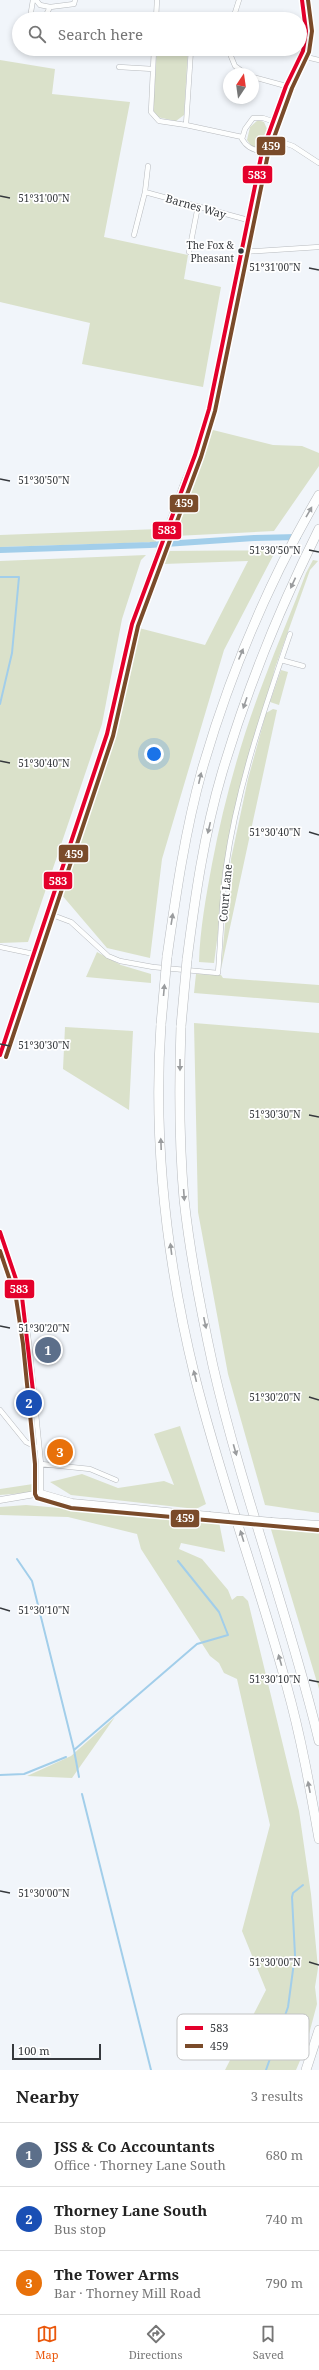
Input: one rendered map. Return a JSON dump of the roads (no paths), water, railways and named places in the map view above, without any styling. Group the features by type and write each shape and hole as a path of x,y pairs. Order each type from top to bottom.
{"highway":[{"path":"319,495 289,548 236,667 202,770 182,856 167,957 159,1055 161,1148 166,1210 179,1300 195,1377 212,1440 288,1690 319,1839"},
{"path":"319,529 289,592 254,675 222,774 201,859 187,960 181,1026 181,1145 184,1199 200,1299 222,1403 301,1668 319,1741"},
{"path":"306,2070 319,2030"}],"street":[{"path":"35,0 40,6 50,7 74,4 75,0"},
{"path":"31,12 35,0"},
{"path":"156,12 157,0"},
{"path":"235,12 239,0"},
{"path":"302,0 304,12"},
{"path":"48,12 50,7"},
{"path":"154,56 150,104 154,117 159,121 242,137"},
{"path":"186,125 191,56"},
{"path":"231,56 235,66 238,68"},
{"path":"0,1055 11,1027 47,913 107,734 132,624 195,455 209,409 262,152 286,86 302,56 319,60"},
{"path":"119,67 153,69"},
{"path":"259,79 286,86"},
{"path":"262,152 250,149 245,144 242,137 245,129 253,118 263,118 272,122"},
{"path":"267,137 293,146 319,163"},
{"path":"134,235 144,192 148,166"},
{"name":"Barnes Way","path":"144,192 248,220"},
{"path":"189,252 198,206"},
{"path":"242,252 319,247"},
{"name":"Court Lane","path":"47,913 71,922 108,956 120,961 153,967 218,973 226,867 234,826 256,739 290,634"},
{"path":"281,660 303,666"},
{"path":"0,947 34,954"},
{"path":"0,1232 22,1297 30,1343 38,1448 41,1464 41,1493"},
{"path":"0,1410 26,1442 38,1448"},
{"path":"41,1464 90,1470 116,1480"},
{"path":"0,1500 41,1493 72,1502 209,1516 319,1524"}],"waterway":[{"path":"0,550 150,545 254,538 298,537"},
{"path":"0,577 19,577 12,653 0,704"},
{"path":"17,1559 32,1581 74,1750 79,1777"},
{"path":"74,1750 197,1644 228,1635 219,1612 178,1561"},
{"path":"0,1775 24,1774 66,1757"},
{"path":"82,1794 151,2070"},
{"path":"286,2014 288,2007 295,1955 292,1897 293,1893 303,1885"},
{"path":"266,2070 269,2060"}],"place":[{"name":"The Fox & Pheasant","path":"241,251"},
{"name":"JSS & Co Accountants","path":"48,1350"},
{"name":"Thorney Lane South","path":"29,1403"},
{"name":"The Tower Arms","path":"60,1452"}]}
